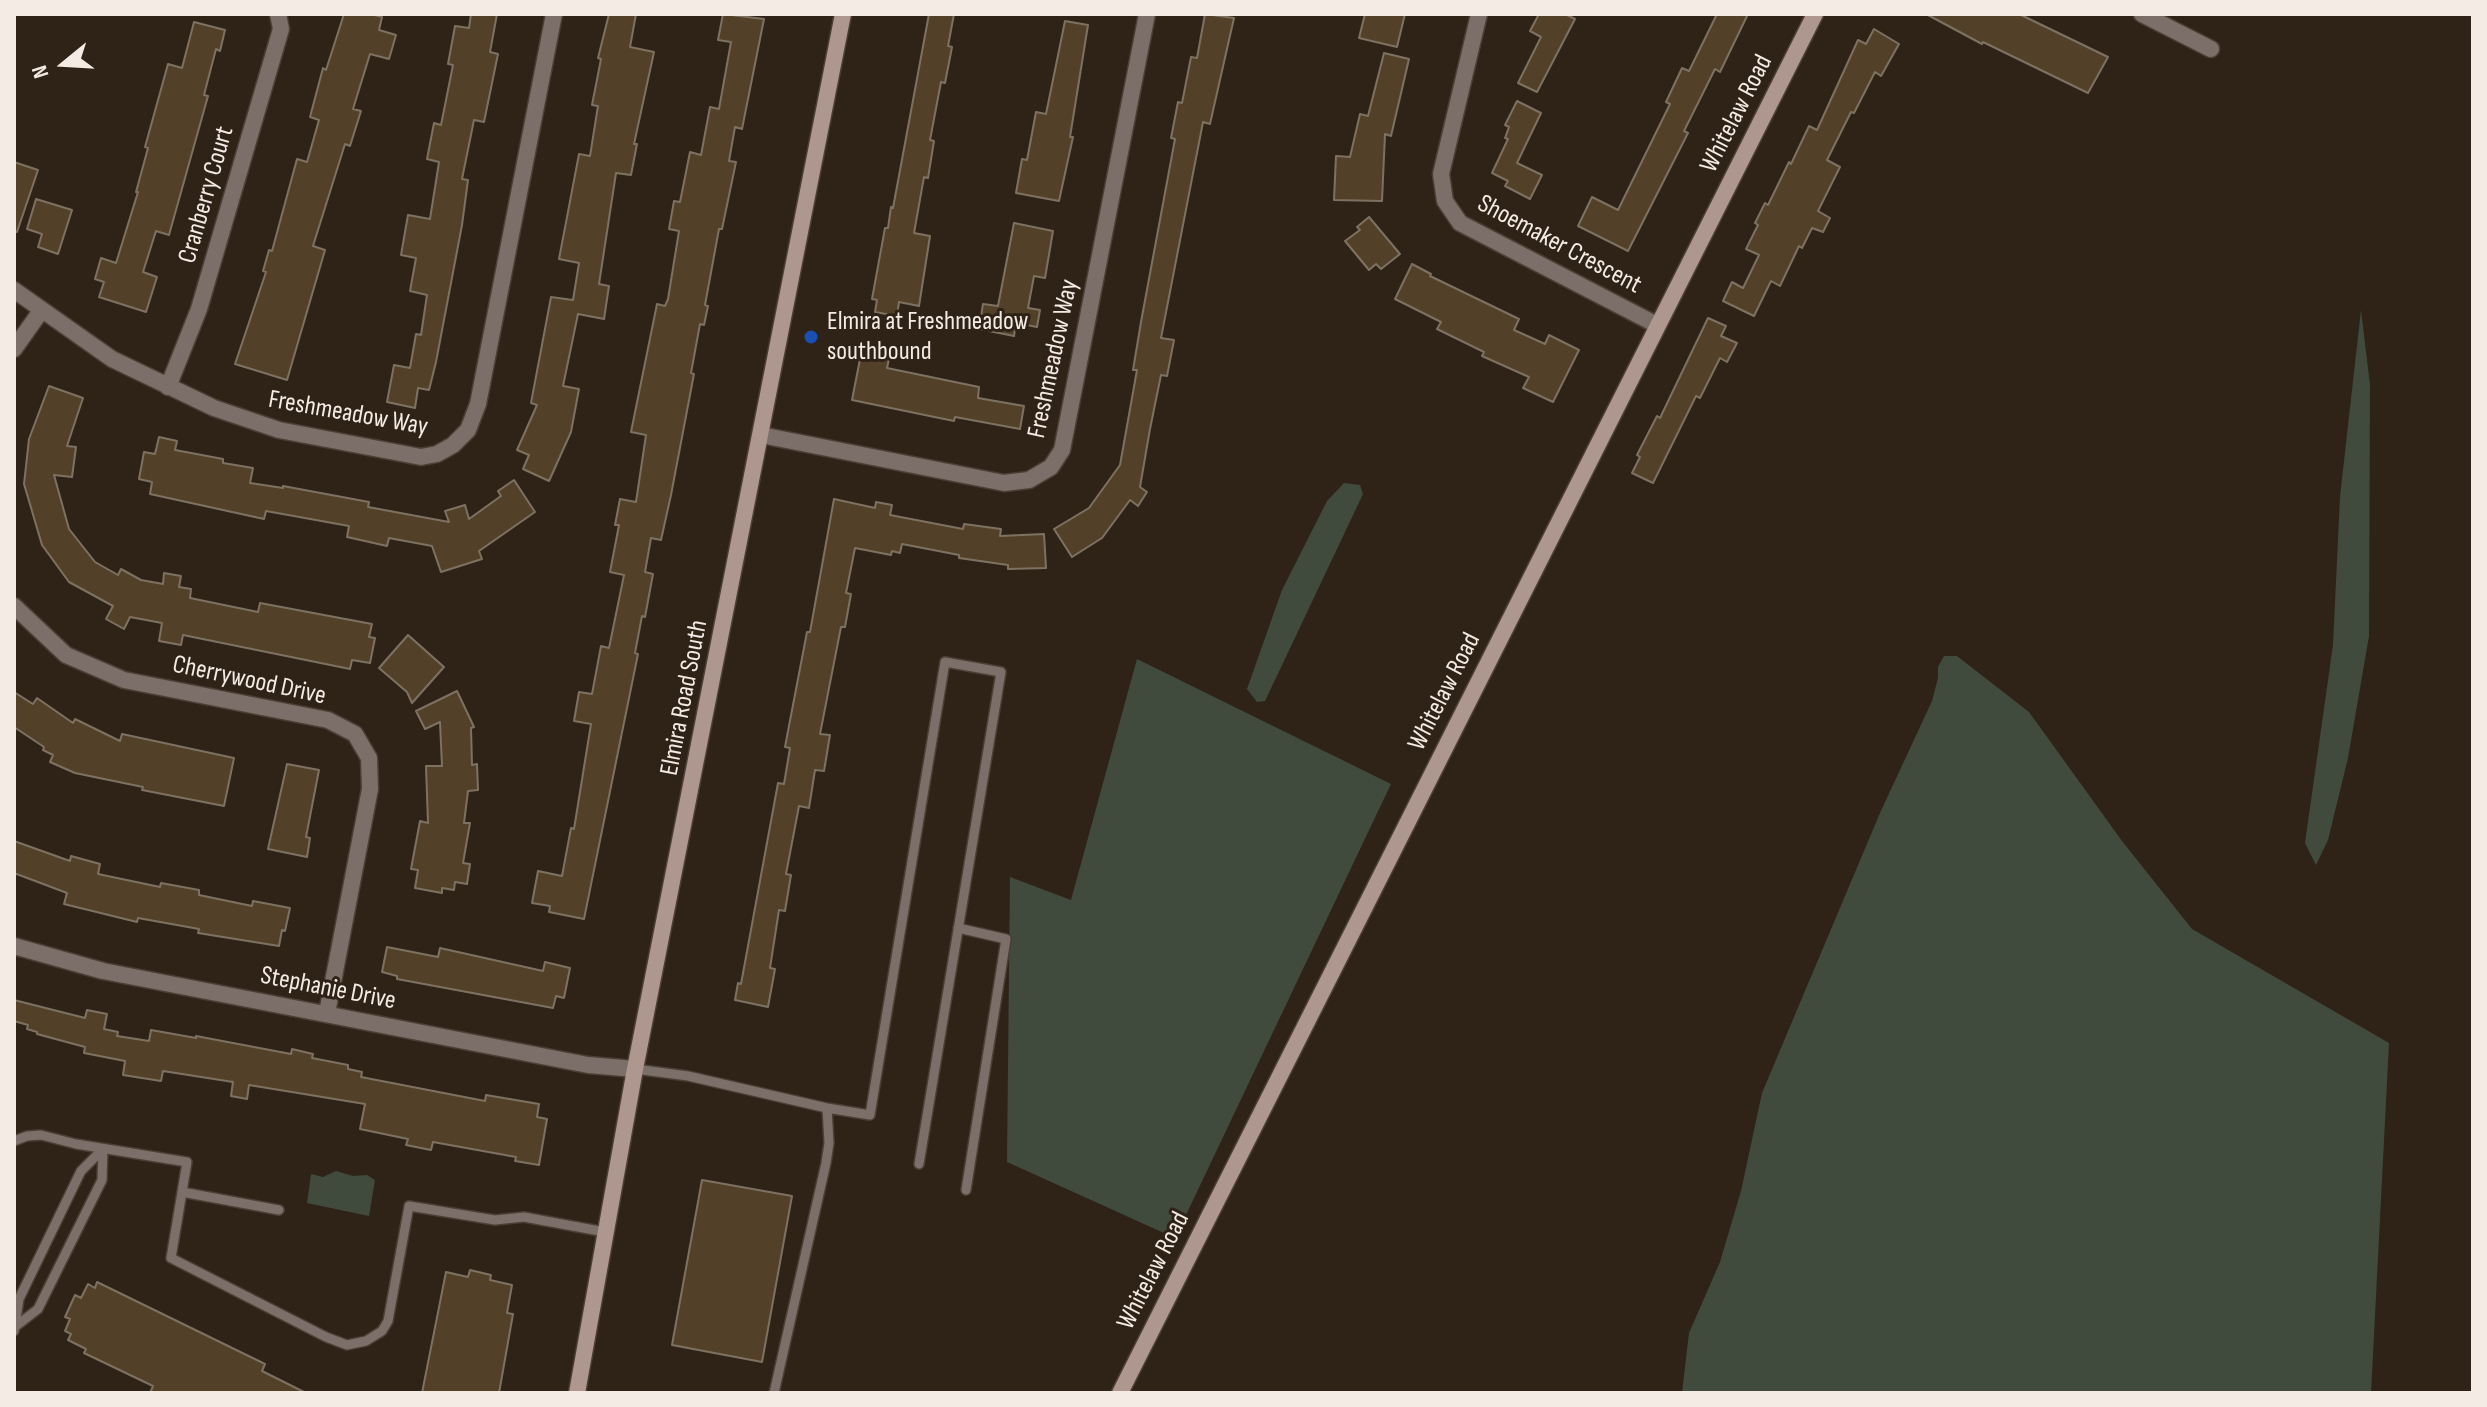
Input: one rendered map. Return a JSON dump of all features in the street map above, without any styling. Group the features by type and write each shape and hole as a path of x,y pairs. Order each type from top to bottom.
{"street":[{"name":"Cranberry Court","path":"168,387 203,295 281,29 278,14"},
{"name":"Freshmeadow Way","path":"14,290 112,359 214,408 279,430 421,457 437,454 453,445 468,430 478,404 554,14"},
{"name":"Elmira Road South","path":"577,1393 635,1069 843,14"},
{"name":"Freshmeadow Way","path":"761,435 1004,483 1029,480 1051,467 1062,450 1147,14"},
{"name":"Shoemaker Crescent","path":"1479,14 1441,174 1445,201 1460,223 1657,325"},
{"name":"Whitelaw Road","path":"1120,1393 1815,14"},
{"path":"2142,14 2211,49"},
{"path":"14,349 41,311"},
{"name":"Cherrywood Drive","path":"14,606 66,655 124,680 328,720 355,734 369,758 370,789 327,1013"},
{"name":"Stephanie Drive","path":"14,946 103,971 588,1065 635,1069"}],"lane":[{"path":"635,1069 688,1076 870,1115 945,662 1001,672 919,1164"},
{"path":"958,928 1006,939 966,1190"},
{"path":"774,1393 826,1163 829,1143 827,1108"},
{"path":"14,1141 41,1135 103,1149 187,1162 171,1258 347,1345 366,1341 382,1331 388,1321 409,1206 495,1220 524,1217 605,1232"},
{"path":"15,1329 19,1299 81,1171 103,1149"},
{"path":"15,1329 38,1309 102,1180 103,1149"},
{"path":"182,1192 279,1210"}],"green space":[{"path":"2361,310 2370,385 2369,636 2348,758 2328,840 2316,865 2305,843 2333,645 2340,497"},
{"path":"1344,483 1360,485 1363,494 1265,701 1257,702 1247,689 1282,590 1327,501"},
{"path":"1944,656 1957,656 2029,712 2122,841 2192,929 2389,1043 2371,1393 1682,1393 1689,1333 1720,1262 1741,1191 1762,1093 1880,813 1932,701 1938,667"},
{"path":"1137,659 1391,784 1175,1238 1007,1162 1010,877 1071,900"},
{"path":"336,1171 353,1176 367,1175 375,1180 369,1216 307,1203 311,1174 323,1177"}],"building":[{"path":"344,14 382,17 379,30 396,35 389,59 370,54 353,109 361,111 350,146 345,144 313,246 325,250 287,380 235,364 266,272 263,271 269,250 272,251 297,159 307,162 319,120 310,117 323,68 326,70"},
{"path":"471,14 497,14 490,52 498,54 484,122 474,120 462,179 468,180 462,225 436,362 429,390 418,388 415,408 387,402 394,365 410,368 416,334 421,335 427,295 410,291 416,258 401,255 408,215 430,219 439,162 427,159 434,123 441,125 453,65 448,64 455,26 469,28"},
{"path":"609,14 636,14 630,47 654,52 634,144 637,144 631,175 616,173 599,284 609,286 604,319 578,314 563,386 579,389 571,432 549,481 523,469 529,455 517,450 537,405 531,403 551,297 573,300 579,263 559,259 579,154 590,156 598,106 592,105 601,59 598,58"},
{"path":"723,14 764,19 742,129 735,127 729,161 736,162 722,229 719,229 704,325 700,324 691,373 694,374 671,495 661,540 651,538 645,572 653,574 645,617 642,616 635,653 638,654 584,919 549,912 550,906 532,903 538,871 562,876 571,828 574,829 591,724 574,721 579,692 592,694 601,646 609,648 624,575 610,572 619,525 615,525 620,499 636,502 646,435 631,432 657,304 665,306 668,299 679,231 669,229 674,201 680,202 690,152 701,155 710,107 719,109 731,42 718,40"},
{"path":"929,14 954,14 948,46 952,47 945,83 941,82 930,140 934,141 928,178 924,177 914,233 930,236 919,306 899,302 897,316 875,312 877,300 872,299 885,228 888,228 893,208"},
{"path":"1205,14 1234,18 1210,124 1203,122 1161,338 1174,340 1167,376 1161,375 1150,429 1140,487 1147,492 1138,506 1130,500 1102,538 1072,557 1054,529 1089,508 1120,465 1137,370 1133,370 1141,322 1175,139 1171,138 1191,57 1197,58"},
{"path":"1365,14 1405,14 1397,47 1359,38"},
{"path":"1539,14 1565,14 1575,19 1537,92 1518,83 1541,37 1530,31"},
{"path":"1717,14 1748,14 1720,72 1715,69 1684,131 1688,133 1628,251 1578,226 1592,197 1618,210 1670,104 1666,102 1682,68 1689,71"},
{"path":"1926,14 2019,14 2108,57 2088,93 1982,44"},
{"path":"1065,21 1088,25 1070,137 1073,137 1059,201 1016,193 1022,159 1027,160 1036,112 1046,114"},
{"path":"194,22 225,30 220,51 216,49 204,95 208,96 169,235 156,231 143,272 157,277 146,312 99,297 104,282 95,279 101,258 116,263 138,192 148,148 145,147 168,64 182,68"},
{"path":"1874,29 1899,44 1881,76 1875,72 1827,160 1840,167 1818,211 1830,218 1823,232 1812,228 1802,248 1799,246 1780,286 1771,281 1754,316 1723,301 1732,282 1743,288 1759,255 1746,249 1765,203 1768,205 1809,126 1817,130 1858,40 1866,44"},
{"path":"1384,53 1409,59 1391,136 1385,134 1382,201 1334,200 1336,156 1350,157 1360,114 1368,116"},
{"path":"1517,101 1541,113 1517,163 1542,175 1530,199 1505,186 1508,181 1492,173 1508,139 1505,138 1509,127 1505,125"},
{"path":"14,162 38,170 17,232 14,232"},
{"path":"36,199 72,210 58,254 38,247 42,234 27,229"},
{"path":"1369,217 1400,254 1381,269 1376,264 1369,270 1345,241 1360,230 1357,227"},
{"path":"1014,223 1053,231 1045,278 1034,276 1028,308 1040,310 1037,327 1016,323 1014,336 979,329 983,304 998,306"},
{"path":"1412,264 1430,276 1519,319 1514,330 1545,344 1549,335 1579,350 1553,402 1523,388 1529,377 1482,356 1484,352 1437,329 1441,322 1395,299"},
{"path":"1708,318 1726,326 1721,336 1737,343 1727,362 1720,358 1700,398 1696,396 1653,483 1632,473 1640,457 1637,455 1657,416 1660,418"},
{"path":"861,354 889,359 887,368 979,387 978,398 1024,406 1020,429 955,417 954,421 852,400"},
{"path":"49,386 83,398 67,446 76,447 72,477 54,475 69,529 95,562 118,575 121,569 141,580 163,584 164,573 181,576 179,587 191,589 190,598 258,612 260,603 372,624 369,637 375,638 370,663 352,660 350,669 183,635 181,645 159,641 162,623 130,617 124,629 106,619 113,606 69,582 42,545 24,484 29,439"},
{"path":"159,437 177,441 175,450 253,468 250,483 369,502 368,507 449,522 445,511 465,505 469,519 501,496 498,491 514,480 535,512 479,551 482,559 441,572 432,546 389,538 387,546 347,537 349,526 266,511 264,519 150,494 152,482 139,479 144,452 155,454"},
{"path":"834,499 875,508 876,502 892,505 890,515 963,529 964,524 1001,529 1000,536 1044,534 1046,568 1008,569 1008,565 959,558 959,555 902,544 900,553 892,551 891,555 855,548 846,593 851,594 845,627 841,627 820,734 830,735 824,771 815,770 809,808 799,806 786,874 791,875 785,911 779,910 770,968 775,969 768,1007 735,1000 738,983 741,984 778,783 784,784 790,748 785,747"},
{"path":"408,635 444,667 412,703 407,692 379,668"},
{"path":"457,691 474,727 471,728 472,765 477,764 478,790 468,791 464,823 470,823 463,863 470,864 467,884 455,882 454,890 442,888 442,893 415,888 418,870 411,869 420,821 428,823 426,766 442,766 440,722 425,729 416,711"},
{"path":"14,692 33,704 37,698 73,723 75,719 120,741 122,734 234,758 224,806 142,790 143,787 75,773 50,762 53,755 14,727"},
{"path":"287,764 319,770 306,837 310,838 307,857 268,849"},
{"path":"14,841 70,861 71,856 100,864 98,874 160,887 161,883 199,890 199,895 252,906 253,901 290,908 285,931 282,930 279,946 198,933 199,929 138,918 137,922 64,904 67,893 14,873"},
{"path":"387,947 438,957 440,948 543,971 545,962 570,968 564,998 556,996 553,1008 397,979 397,976 382,972"},
{"path":"14,1000 85,1018 87,1010 107,1014 104,1029 118,1032 117,1036 149,1041 151,1030 291,1054 292,1049 313,1054 312,1058 348,1065 348,1069 362,1072 361,1077 485,1101 486,1095 539,1104 537,1117 547,1119 539,1165 515,1161 516,1157 433,1142 431,1150 406,1145 408,1139 360,1129 365,1104 249,1085 247,1099 231,1096 233,1082 163,1071 161,1081 123,1075 125,1061 84,1053 85,1047 37,1034 27,1029 28,1025 14,1021"},
{"path":"702,1180 792,1196 762,1362 672,1345"},
{"path":"470,1270 491,1275 490,1280 512,1285 507,1313 513,1314 499,1393 422,1393 446,1272 468,1277"},
{"path":"97,1282 265,1364 262,1371 306,1393 150,1393 153,1386 84,1353 86,1349 68,1340 71,1334 65,1331 70,1319 65,1317 75,1295 81,1298 88,1284 95,1288"}],"place":[{"name":"Elmira at Freshmeadow southbound","path":"811,337"}]}
